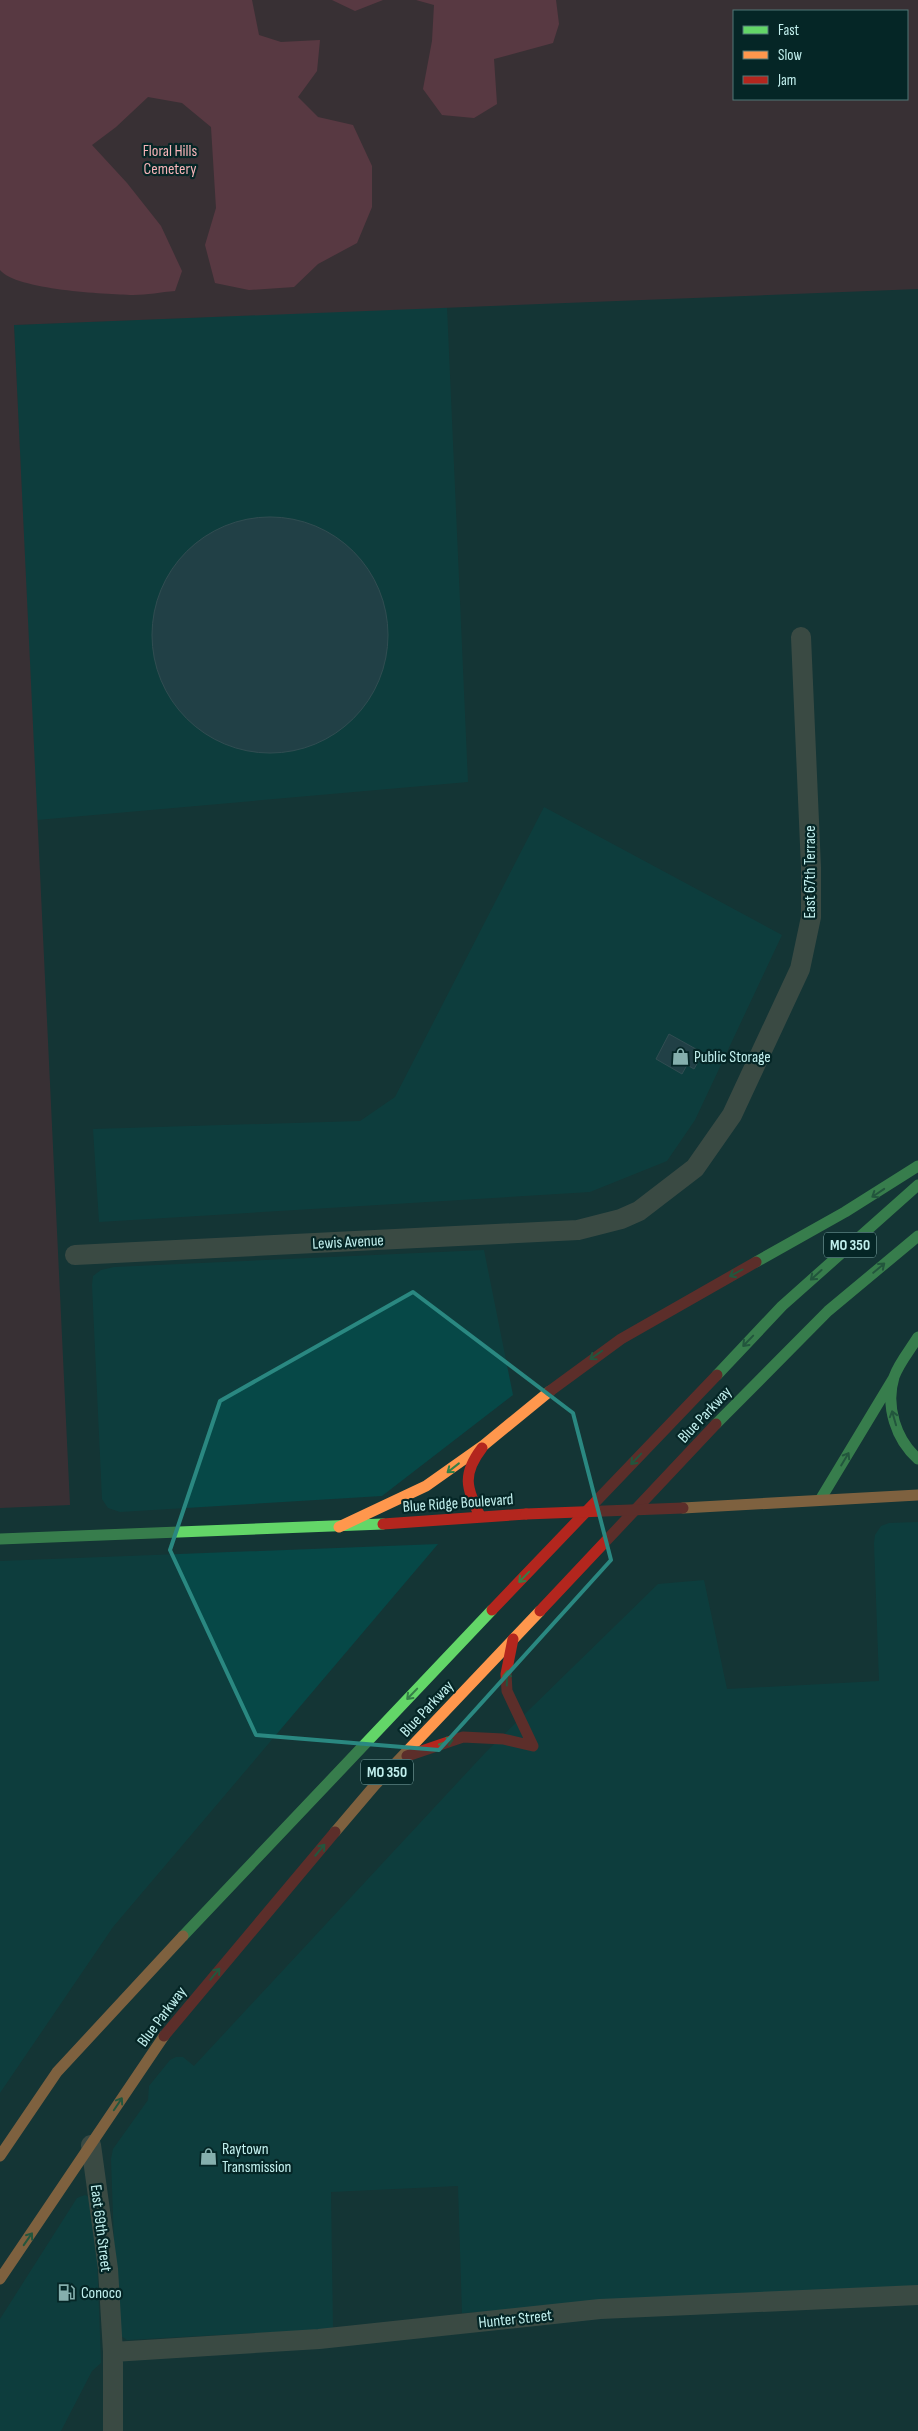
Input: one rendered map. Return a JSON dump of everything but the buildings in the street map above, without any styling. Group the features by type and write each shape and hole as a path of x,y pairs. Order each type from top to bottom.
{"main road":[{"path":"339,1527 419,1491 438,1479 537,1400 620,1339 668,1309 852,1210 918,1166"},
{"name":"Blue Parkway","path":"0,2156 57,2072 288,1824 782,1306 918,1185"},
{"name":"Blue Parkway","path":"0,2279 168,2030 375,1785 750,1389 828,1311 918,1236"},
{"path":"820,1500 918,1337"},
{"path":"893,1379 891,1409 896,1427 903,1444 918,1459"},
{"path":"480,1516 468,1492 467,1476 469,1465 475,1455 491,1438"},
{"name":"Blue Ridge Boulevard","path":"0,1539 339,1527 480,1516 683,1508 918,1495"},
{"path":"400,1758 463,1737 503,1739 533,1746 506,1691 506,1674 513,1639"}],"street":[{"name":"East 67th Terrace","path":"620,1219 638,1211 695,1168 732,1115 800,969 811,917 801,638"},
{"name":"Lewis Avenue","path":"75,1255 578,1230 620,1219"},
{"name":"East 69th Street","path":"91,2145 107,2255 113,2352 114,2431"},
{"name":"Hunter Street","path":"113,2352 319,2339 600,2309 918,2295"}],"highlighted area":[{"path":"413,1292 573,1413 611,1560 439,1750 256,1735 170,1550 220,1401"}],"shaded area":[{"path":"0,0 252,0 259,35 281,42 320,40 317,71 298,97 318,117 353,125 372,166 372,207 357,243 318,264 294,287 249,290 215,283 205,245 216,208 211,127 182,103 148,97 116,127 92,145 127,183 161,226 182,271 175,291 144,295 83,292 42,286 9,277 0,270"},
{"path":"332,0 383,0 355,11"},
{"path":"416,0 556,0 559,24 553,43 494,59 497,104 474,118 442,115 423,89 432,41 434,5"},
{"path":"447,307 468,782 37,820 14,325"},
{"name":"Public Storage","path":"544,807 782,935 695,1120 667,1161 590,1192 99,1222 93,1129 360,1121 395,1097"},
{"path":"484,1250 513,1395 382,1496 120,1512 108,1508 102,1499 92,1285 93,1276 101,1270 114,1267"},
{"path":"918,1522 918,2291 462,2313 458,2186 331,2192 333,2329 127,2340 121,2336 117,2326 111,2159 113,2149 148,2100 149,2086 170,2060 176,2057 183,2057 194,2066 486,1752 658,1584 704,1580 727,1689 879,1681 875,1535 881,1526 889,1523"},
{"path":"438,1544 113,1927 0,2093 0,1561"},
{"path":"85,2195 91,2198 95,2204 101,2363 92,2371 61,2431 0,2431 0,2319 77,2198"}],"green space":[{"name":"Floral Hills Cemetery","path":"0,0 918,0 918,289 14,325 70,1505 0,1508"}],"traffic: fast":[{"path":"756,1262 845,1212 918,1166"},
{"path":"717,1375 782,1306 918,1185"},
{"path":"716,1424 828,1311 918,1236"},
{"path":"918,1337 896,1372 891,1399 894,1422 898,1432 910,1451 918,1459"},
{"path":"820,1500 893,1379"},
{"path":"0,1539 383,1524"},
{"path":"183,1936 492,1610"}],"traffic: slow":[{"path":"339,1527 426,1486 484,1445 550,1391"},
{"path":"683,1508 918,1495"},
{"path":"335,1832 375,1785 540,1611"},
{"path":"0,2156 57,2072 183,1936"},
{"path":"0,2279 164,2036"}],"traffic: jam":[{"path":"550,1391 621,1339 756,1262"},
{"path":"492,1610 717,1375"},
{"path":"540,1611 716,1424"},
{"path":"480,1516 469,1489 468,1481 471,1466 482,1448"},
{"path":"526,1514 683,1508"},
{"path":"383,1524 526,1514"},
{"path":"407,1756 463,1737 503,1739 533,1746 507,1691 506,1674 513,1639"},
{"path":"164,2036 335,1832"}],"place":[{"name":"Public Storage","path":"680,1056"},
{"name":"Raytown Transmission","path":"208,2157"},
{"name":"Conoco","path":"67,2292"}]}
